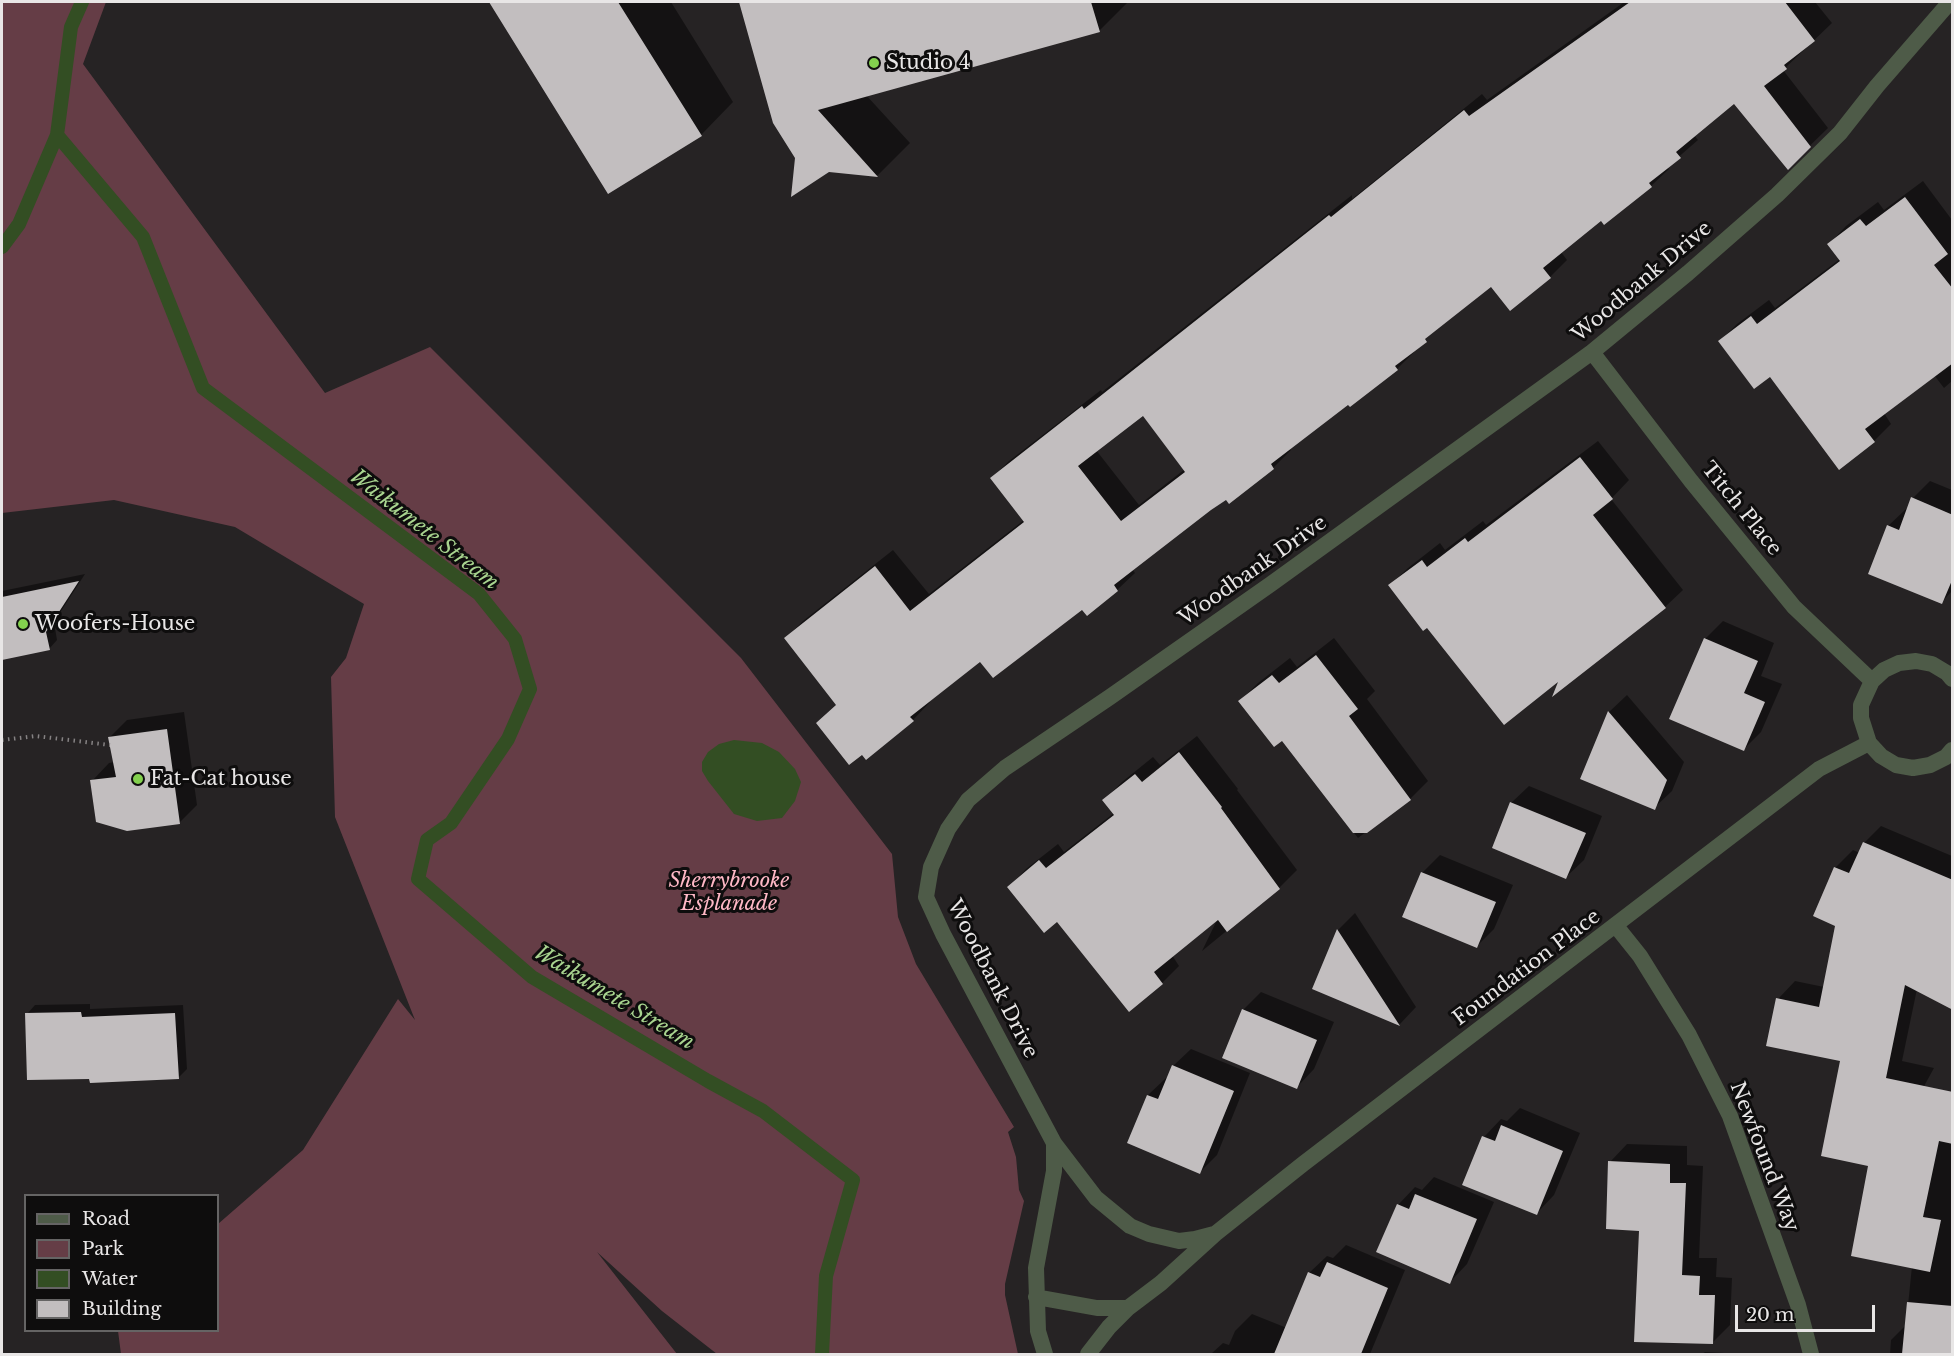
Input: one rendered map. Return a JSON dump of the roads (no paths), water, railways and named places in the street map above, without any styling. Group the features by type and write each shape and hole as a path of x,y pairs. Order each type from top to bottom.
{"street":[{"name":"Woodbank Drive","path":"1054,1143 943,934 927,897 931,867 948,829 968,800 1005,768 1261,591 1592,352 1688,273 1777,195 1840,133 1876,86 1950,2"},
{"name":"Titch Place","path":"1592,352 1691,480 1794,607 1872,681"},
{"path":"1951,673 1932,664 1916,661 1899,663 1884,670 1872,681 1861,705 1862,724 1869,743 1881,756 1896,765 1913,768 1930,765 1946,757 1953,750"},
{"name":"Foundation Place","path":"1088,1354 1109,1327 1128,1308 1161,1283 1215,1234 1303,1164 1819,770 1869,743"},
{"name":"Newfound Way","path":"1616,926 1640,956 1689,1035 1730,1116 1798,1305 1810,1354"},
{"path":"1045,1354 1038,1330 1036,1268 1052,1181 1054,1143"},
{"name":"Foundation Place","path":"1054,1143 1096,1198 1130,1226 1149,1234 1179,1241 1215,1234"},
{"path":"1036,1298 1097,1308 1128,1308"}],"water":[{"path":"734,740 762,743 779,752 795,769 801,782 795,801 782,818 757,821 734,814 708,781 702,771 702,762 708,752 719,744"}],"waterway":[{"name":"Waikumete Stream","path":"82,2 71,27 57,135 143,237 203,388 479,594 515,639 530,689 508,739 451,823 427,840 418,879 532,977 763,1111 853,1180 826,1276 822,1354"},
{"path":"2,247 19,224 57,135"}],"place":[{"name":"Studio 4","path":"874,63"},
{"name":"Woofers-House","path":"23,624"},
{"name":"Fat-Cat house","path":"138,779"}],"park label":[{"name":"Sherrybrooke Esplanade","path":"729,892"}]}
